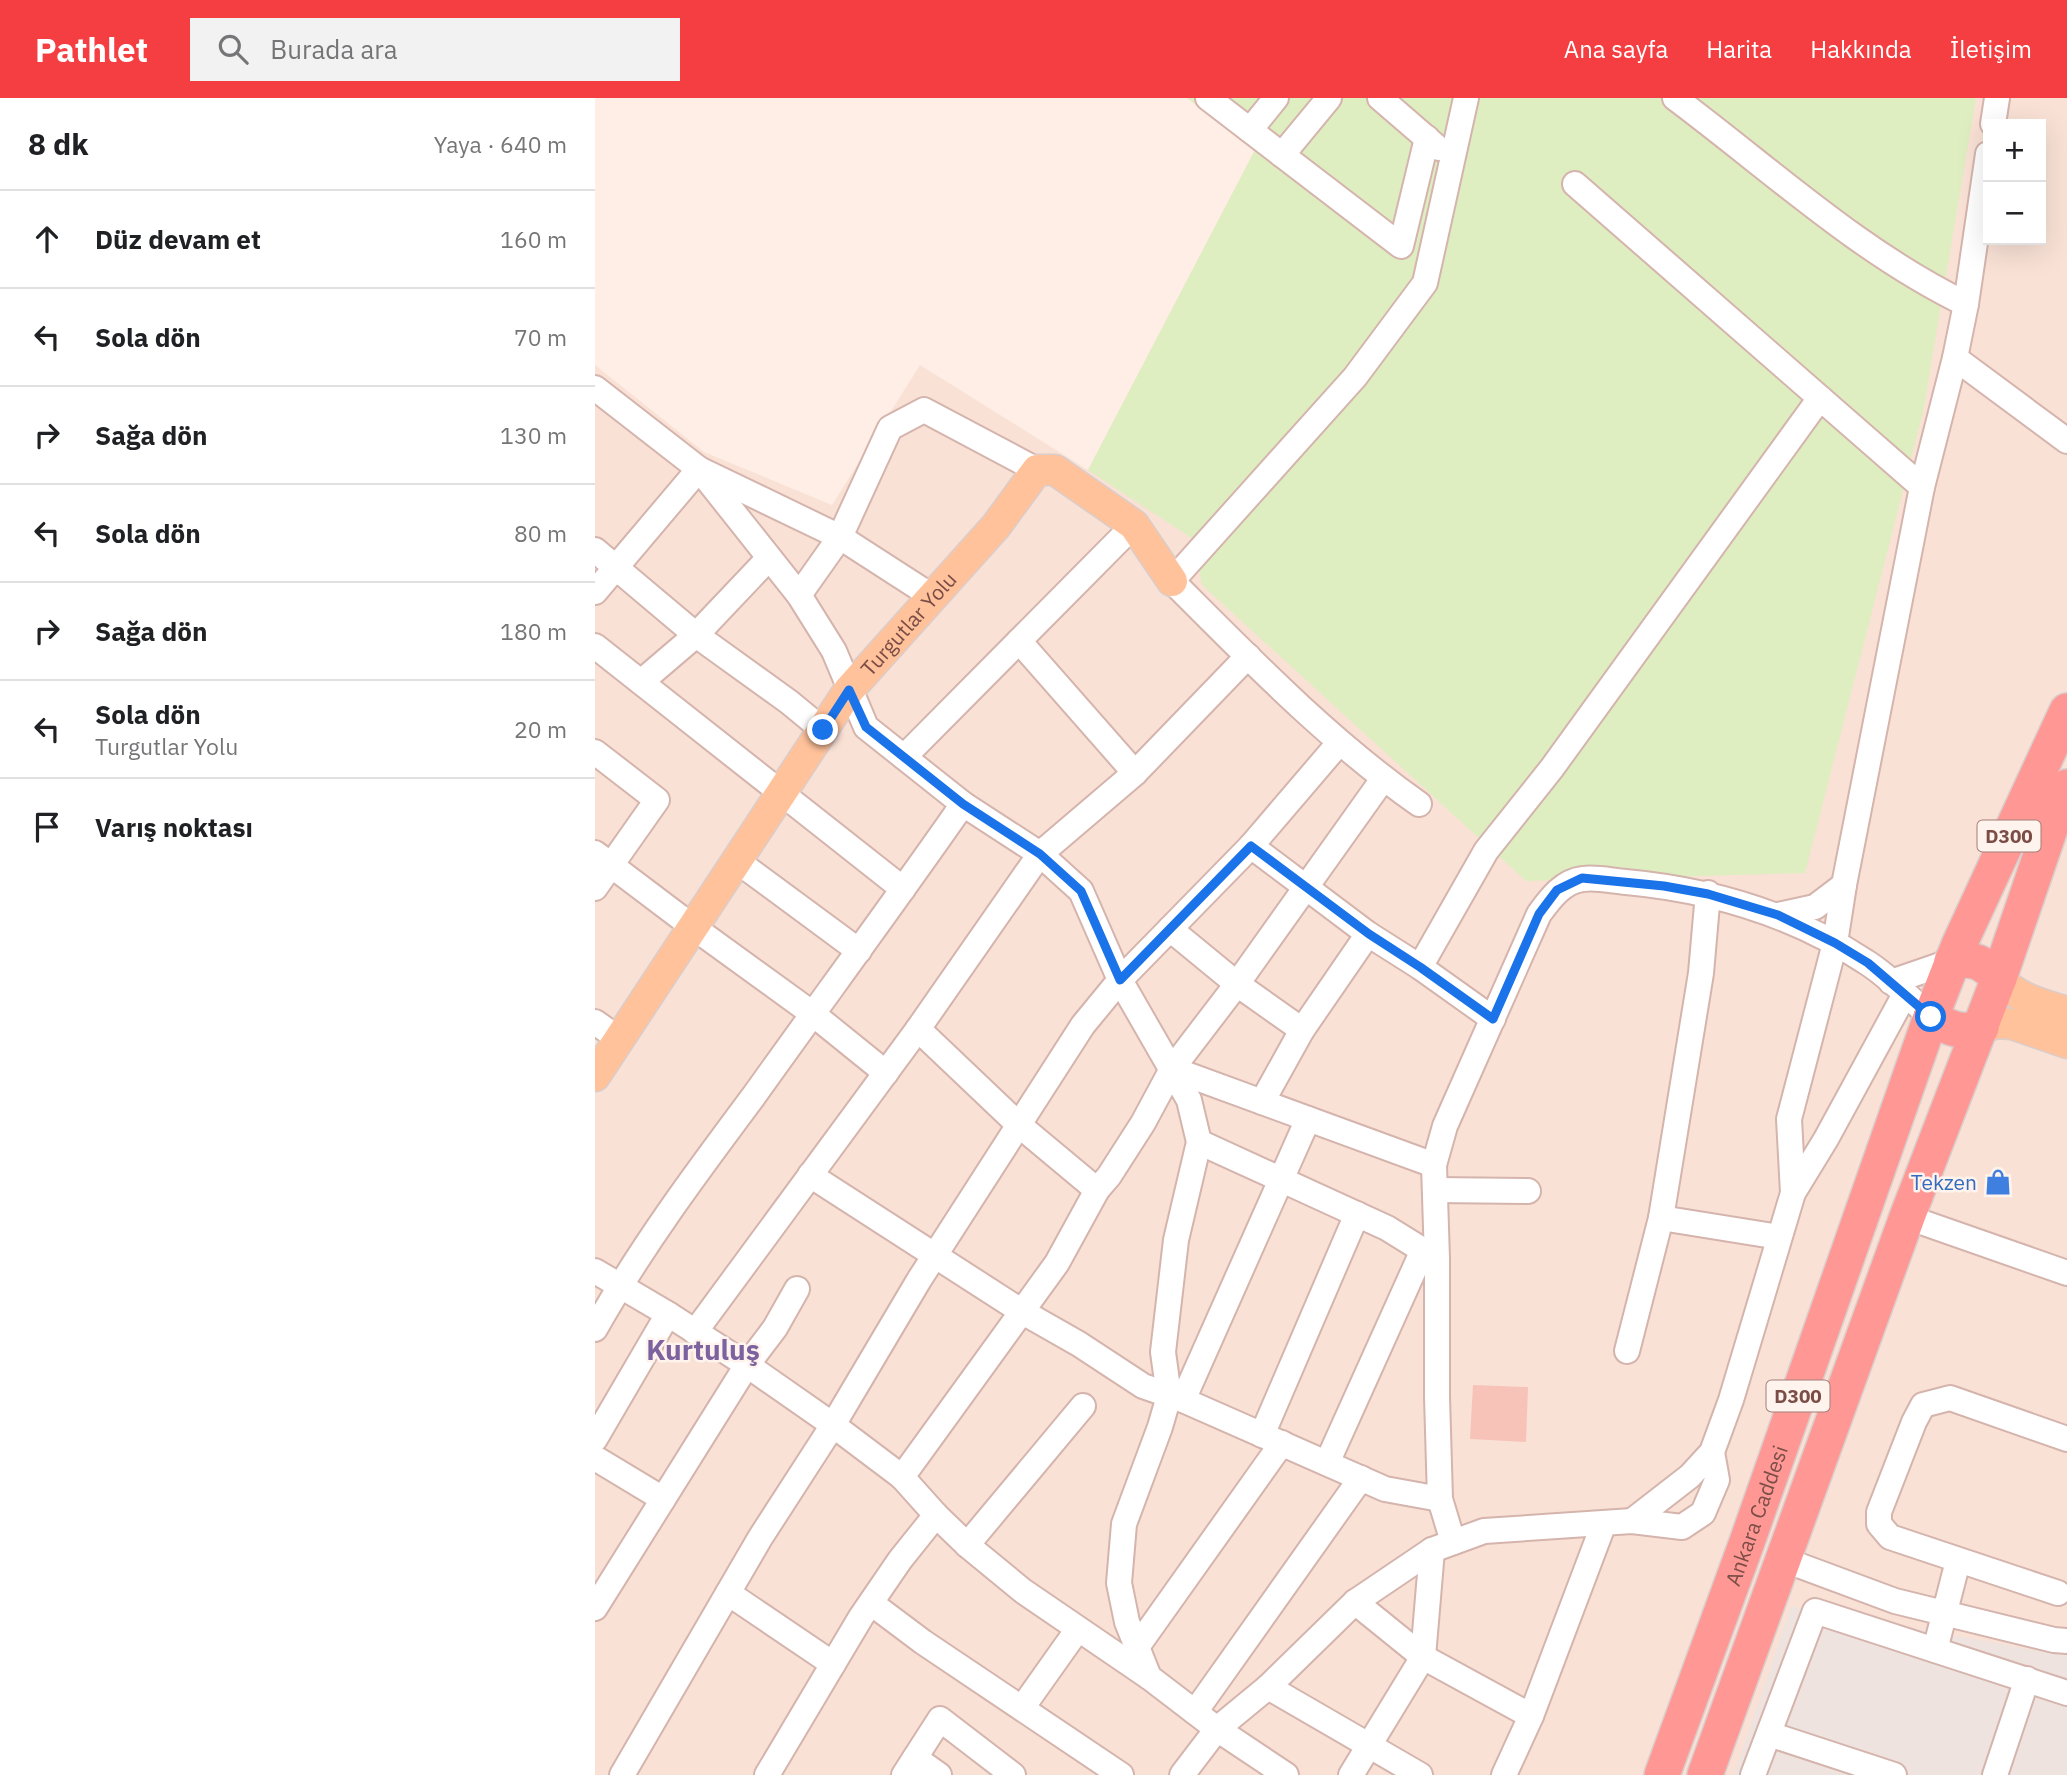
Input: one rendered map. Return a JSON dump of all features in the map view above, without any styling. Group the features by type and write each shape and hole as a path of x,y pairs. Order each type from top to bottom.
{"highway":[{"name":"Ankara Caddesi","path":"1662,1775 1752,1529 1952,961 2067,711"},
{"name":"Ankara Caddesi","path":"1705,1775 1907,1217 1981,1028 2054,817 2067,787"},
{"path":"1952,961 1979,961 1999,978"},
{"path":"1931,1017 1957,1030 1968,1032 1981,1028"}],"main road":[{"path":"1037,470 1055,470 1134,525 1172,581"},
{"name":"Turgutlar Yolu","path":"595,1076 849,690 996,526 1037,470"},
{"path":"1999,978 2009,990 2023,998 2067,1012"},
{"path":"1981,1028 1997,1023 2012,1024 2067,1043"}],"street":[{"path":"1250,130 1276,98"},
{"path":"1282,155 1329,98"},
{"path":"1380,98 1453,160"},
{"path":"1419,804 1339,743 1172,581 1355,377 1425,283 1466,98"},
{"path":"1675,98 1857,239 1928,286 1966,304"},
{"path":"1994,119 1997,98"},
{"path":"1213,99 1401,246 1427,138"},
{"path":"1793,1193 1790,1119 1835,943 1922,487 1966,304 1984,182"},
{"path":"1575,184 1922,487"},
{"path":"1955,358 2067,441"},
{"path":"595,388 699,469 840,537 933,597"},
{"path":"1420,967 1486,851 1552,768 1820,398"},
{"path":"799,595 840,537 890,428 924,410 1037,470"},
{"path":"699,469 799,595 834,650 866,727 963,804 1040,854 1081,891 1120,980 1189,1100 1199,1142 1176,1241 1163,1352 1176,1398"},
{"path":"595,592 699,469"},
{"path":"904,757 1134,525"},
{"path":"595,550 696,635 823,730"},
{"path":"641,682 696,635 769,558"},
{"path":"1019,641 1135,773"},
{"path":"595,646 904,889"},
{"path":"695,1332 918,1029 1040,854 1135,773 1248,656"},
{"path":"622,1775 760,1538 833,1425 935,1256 1083,1025 1120,980 1251,846 1339,743"},
{"path":"595,752 657,800 603,860 595,888"},
{"path":"902,1477 1057,1263 1097,1190 1136,1134 1172,1069 1237,984 1383,779"},
{"path":"595,1329 619,1285 684,1191 963,804"},
{"path":"1251,846 1306,889 1493,1019"},
{"path":"603,860 813,1014 886,1073"},
{"path":"737,861 859,951"},
{"path":"1351,1775 1423,1657 1443,1546 1430,1255 1435,1190 1434,1165 1445,1126 1539,914 1557,890 1582,878 1664,886 1708,894 1778,915 1835,943 1868,963 1931,1017"},
{"path":"1778,915 1815,907 1844,885"},
{"path":"1627,1351 1661,1218 1701,973 1708,894"},
{"path":"1170,929 1237,984 1302,1030"},
{"path":"1262,1102 1302,1030 1369,934"},
{"path":"1632,1521 1690,1476 1712,1452 1731,1400 1793,1193 1825,1139 1898,988 1952,961"},
{"path":"595,1022 619,1039"},
{"path":"918,1029 1019,1125 1097,1190"},
{"path":"1172,1069 1434,1165"},
{"path":"1149,1677 1127,1622 1119,1583 1123,1524 1160,1427 1282,1181 1308,1119"},
{"path":"1199,1142 1387,1228 1430,1255"},
{"path":"810,1175 1143,1386 1385,1489 1440,1499"},
{"path":"1435,1190 1528,1191"},
{"path":"1137,1647 1272,1439 1357,1214"},
{"path":"1907,1217 2067,1273"},
{"path":"1661,1218 1779,1237"},
{"path":"1327,1463 1430,1255"},
{"path":"595,1271 747,1365 833,1425 902,1477 967,1545 1023,1591 1286,1775"},
{"path":"595,1608 747,1365 775,1328 797,1289"},
{"path":"595,1439 668,1314"},
{"path":"2058,1593 1890,1537 1879,1524 1879,1512 1913,1422 1923,1405 1950,1398 2067,1439"},
{"path":"967,1545 1083,1406"},
{"path":"1182,1775 1217,1729 1268,1687 1355,1602 1443,1546 1483,1531 1632,1521 1682,1527 1703,1513 1717,1480 1712,1452"},
{"path":"595,1458 663,1499"},
{"path":"1195,1712 1361,1478"},
{"path":"767,1775 871,1603 900,1560 936,1515"},
{"path":"1504,1775 1531,1716 1604,1523"},
{"path":"1782,1559 1895,1601 2067,1641"},
{"path":"1935,1650 1958,1561"},
{"path":"728,1593 834,1664"},
{"path":"1355,1602 1423,1657 1531,1716"},
{"path":"871,1603 1121,1775"},
{"path":"1753,1775 1815,1611 2067,1693"},
{"path":"1022,1708 1078,1629"},
{"path":"1995,1775 2027,1679"},
{"path":"1268,1687 1420,1775"},
{"path":"939,1775 909,1767 940,1719 1013,1775"},
{"path":"1769,1734 1894,1775"}],"shaded area":[{"path":"1187,98 2067,98 2067,1775 595,1775 595,365 704,452 832,505 920,365 1088,470 1255,150"},
{"path":"1791,1606 2067,1656 2067,1775 1734,1775"}],"green space":[{"path":"1187,98 1976,98 1923,412 1805,873 1526,881 1202,585 1193,539 1088,470 1255,150"}],"building":[{"path":"1473,1385 1528,1387 1526,1442 1470,1439"}],"place":[{"name":"Tekzen","path":"1998,1182"}],"district":[{"name":"Kurtuluş","path":"703,1349"}],"route":[{"path":"823,730 849,690 866,727 963,804 1040,854 1081,891 1120,980 1251,846 1306,889 1493,1019 1539,914 1557,890 1582,878 1664,886 1708,894 1778,915 1835,943 1868,963 1931,1017"}]}
